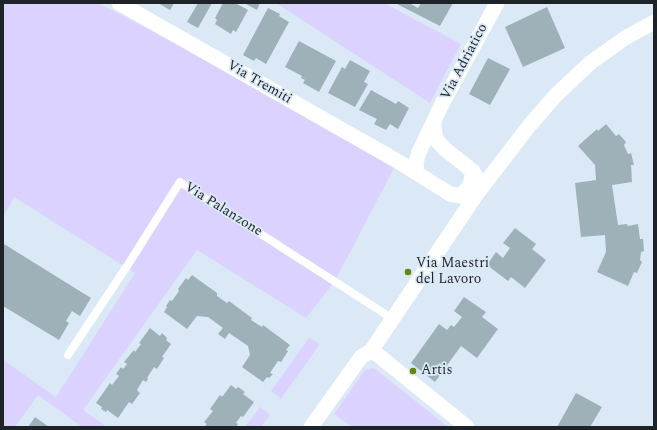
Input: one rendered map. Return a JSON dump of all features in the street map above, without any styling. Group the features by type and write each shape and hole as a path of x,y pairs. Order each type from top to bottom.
{"street":[{"name":"Via Tremiti","path":"119,3 417,173"},
{"name":"Via Adriatico","path":"417,173 416,163 419,152 442,104 497,3"},
{"path":"311,427 361,357 371,351 394,319 476,195 529,126 556,95 590,63 625,38 654,22"},
{"path":"434,122 435,137 440,144 474,171 484,173 496,169"},
{"path":"399,162 410,158 432,142 440,144"},
{"path":"417,173 450,194 461,196 470,185 474,171"},
{"path":"474,171 478,180 476,195"},
{"path":"450,194 457,206 459,220"},
{"path":"371,351 378,355 466,427"}],"lane":[{"name":"Via Palanzone","path":"68,355 180,182 394,319"}],"shaded area":[{"path":"3,3 98,3 192,52 395,166 335,281 306,318 197,250 83,410 107,427 82,427 38,395 15,427 3,427 3,360 56,397 135,273 14,197 3,217"},
{"path":"276,3 384,3 461,44 430,103"},
{"path":"309,338 320,344 281,399 271,391"},
{"path":"374,368 448,427 352,427 334,414 365,370"},
{"path":"260,407 270,415 261,427 245,427"}],"building":[{"path":"158,3 174,3 170,10"},
{"path":"198,3 212,3 198,28 187,22"},
{"path":"223,3 235,3 248,10 236,32 233,30 231,34 215,24 217,20 215,18"},
{"path":"260,3 257,10 246,4"},
{"path":"395,3 409,3 418,8 421,3 453,3 440,26"},
{"path":"547,7 565,48 523,67 505,27"},
{"path":"268,8 280,14 279,16 289,22 266,64 256,58 254,61 243,55"},
{"path":"299,41 336,61 319,92 303,83 305,80 301,78 302,76 285,67"},
{"path":"488,58 510,69 490,105 469,94"},
{"path":"350,60 370,71 364,82 368,84 355,107 328,93 342,67 345,69"},
{"path":"371,90 396,104 398,101 409,108 398,129 390,124 386,130 374,124 377,119 359,110"},
{"path":"606,124 616,136 619,134 626,142 624,145 628,154 631,153 634,165 631,165 632,182 612,185 618,225 627,224 628,226 638,224 640,239 643,239 644,251 641,252 640,260 642,262 637,273 634,272 628,286 597,272 606,252 605,235 581,237 575,183 596,180 595,165 578,146 597,129 598,131"},
{"path":"515,228 536,244 532,249 546,260 525,288 511,277 508,281 487,265 496,252 503,258 510,248 503,243"},
{"path":"4,244 91,298 80,316 72,311 66,321 69,323 59,340 3,306"},
{"path":"192,275 217,293 217,296 227,303 229,301 252,318 251,320 262,327 263,325 290,345 281,362 278,361 270,373 273,374 269,378 267,377 263,382 242,367 250,355 248,346 229,333 225,339 218,334 223,328 208,317 197,316 187,329 164,312 167,307 166,306 170,300 172,301 186,278 188,280"},
{"path":"464,297 486,312 482,317 498,329 477,358 461,346 435,382 411,363 439,324 447,330 451,325 454,327 462,317 454,311"},
{"path":"150,328 160,336 162,333 167,338 166,340 171,344 162,357 164,358 157,369 154,367 146,382 143,380 137,390 140,393 132,404 129,402 118,418 107,410 106,412 101,409 102,407 96,403 110,383 112,385 119,376 116,374 121,367 123,369 127,364 124,362 134,350 135,352 141,344 139,343"},
{"path":"231,385 236,389 238,387 245,392 243,394 254,402 243,417 241,416 236,423 238,424 236,427 204,427 207,424 204,422 213,411 210,409 220,395 222,397"},
{"path":"576,393 602,407 590,427 557,427"},
{"path":"35,417 49,427 28,427"}],"place":[{"name":"Via Maestri del Lavoro","path":"408,272"},
{"name":"Artis","path":"413,371"}]}
